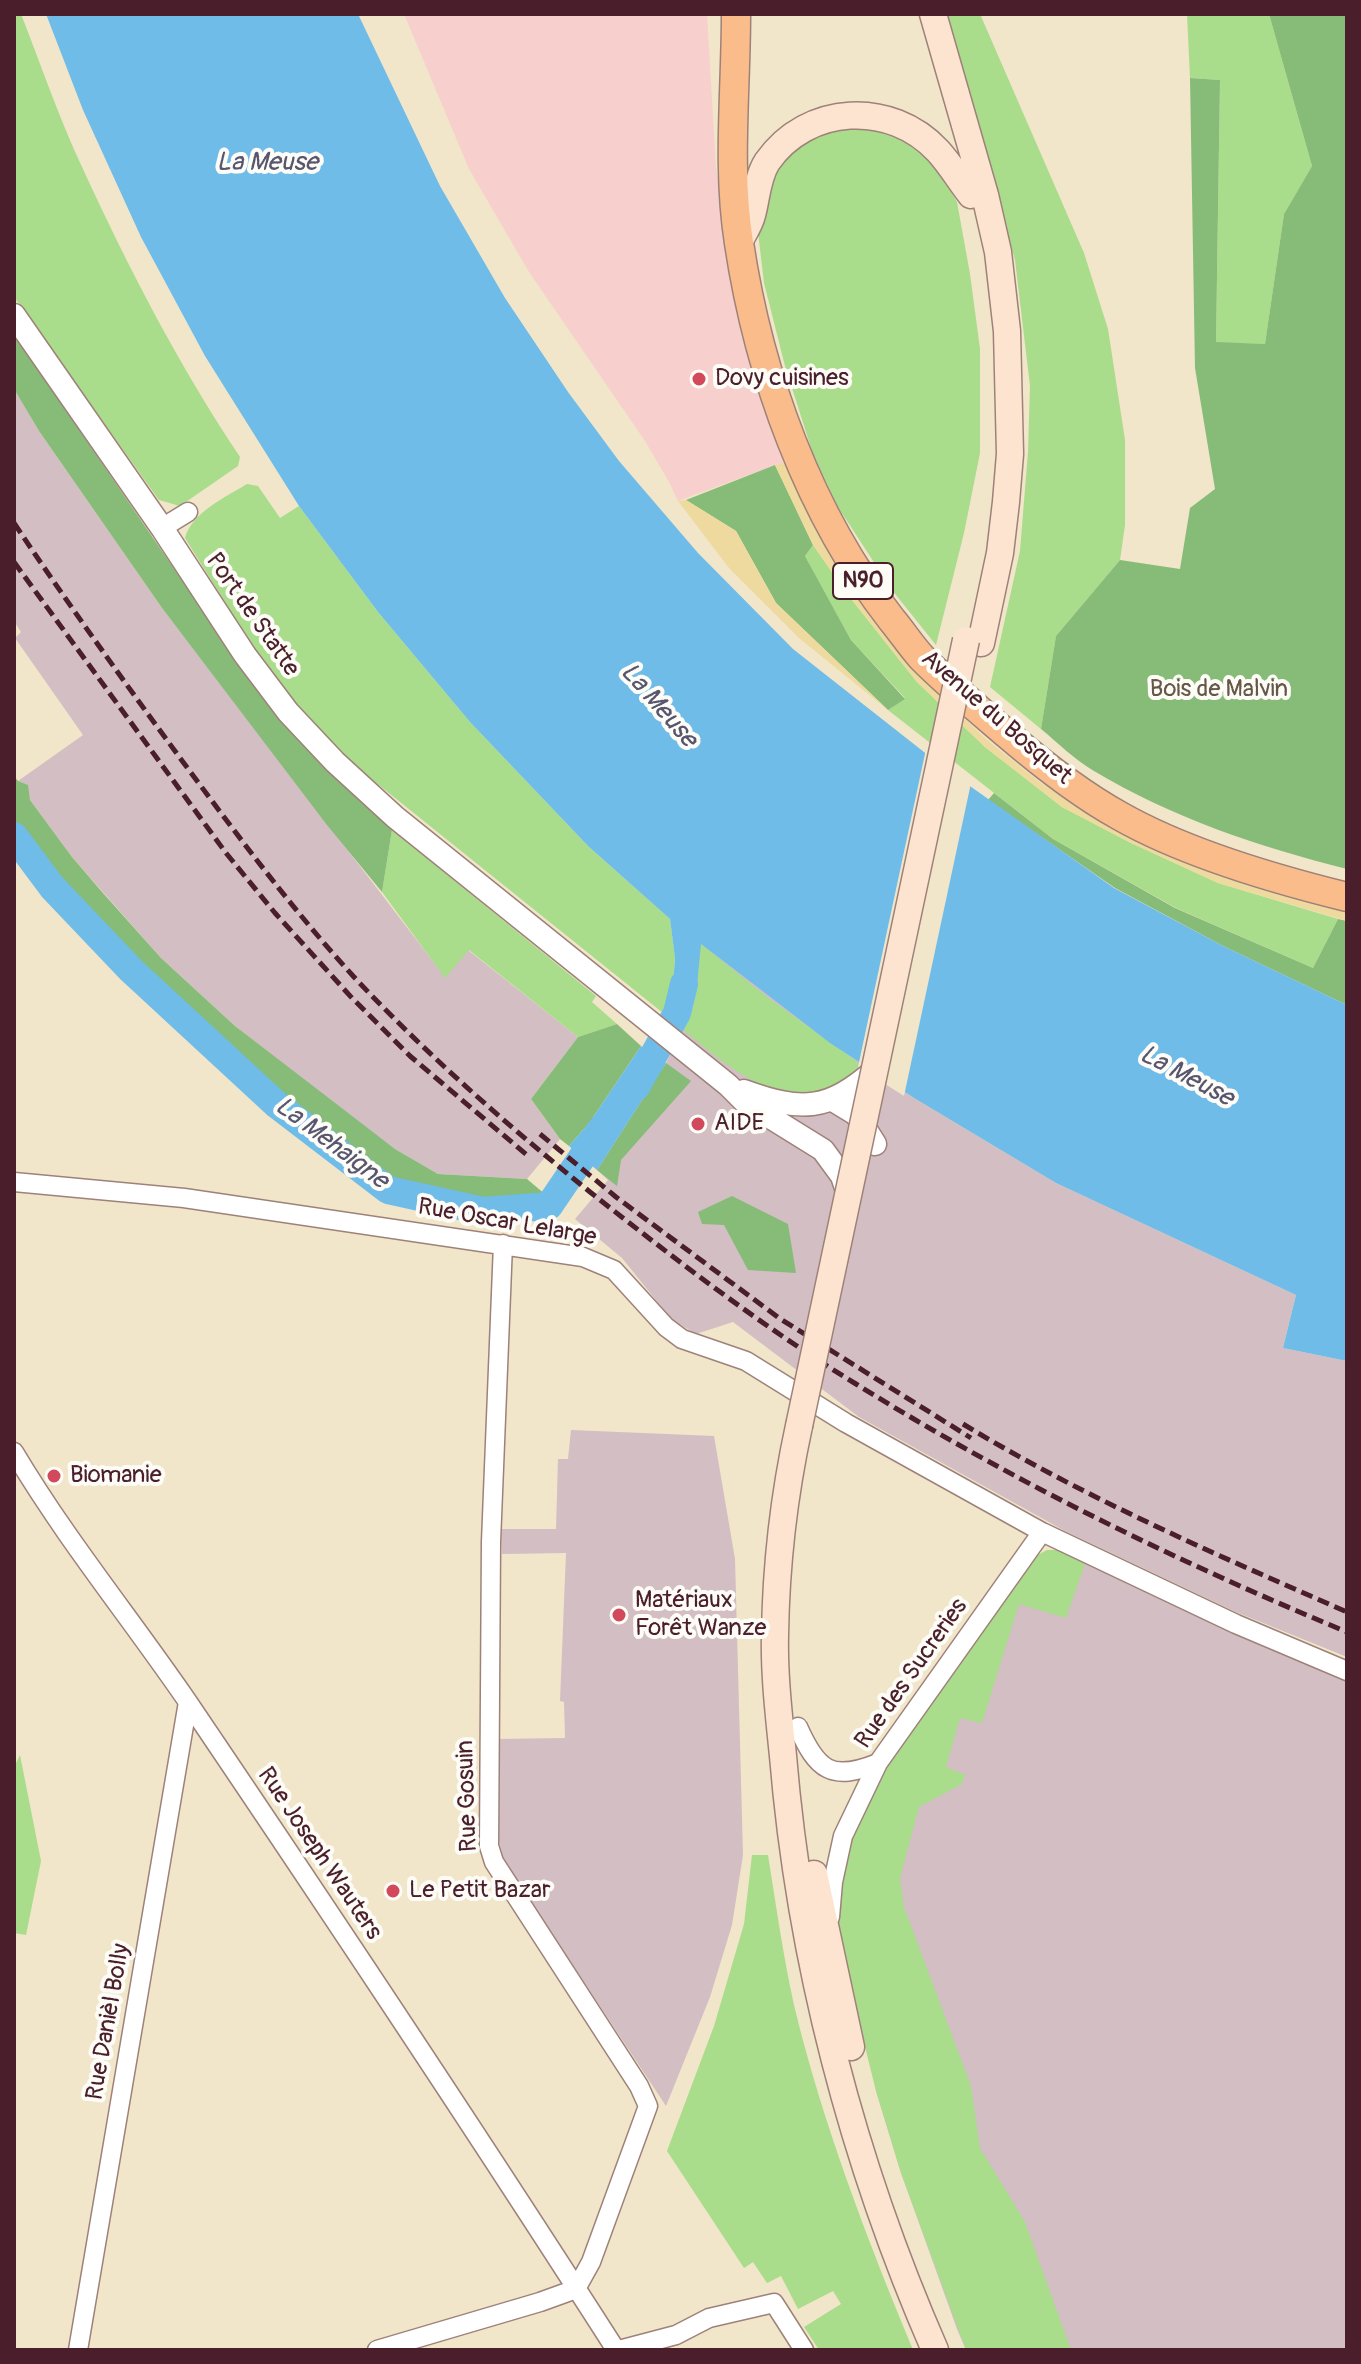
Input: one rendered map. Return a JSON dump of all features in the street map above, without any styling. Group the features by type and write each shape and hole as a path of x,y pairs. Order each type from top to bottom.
{"main road":[{"name":"Avenue du Bosquet","path":"736,14 732,166 739,242 754,321 794,447 823,509 868,588 921,656 1042,764 1119,816 1201,853 1347,897"},
{"path":"920,14 971,195 983,255 994,344 997,407 985,549 974,641 806,1427 787,1481 775,1639 786,1791 811,1962 876,2198 935,2350"},
{"path":"933,14 985,195 998,252 1007,331 1010,454 1007,490 1000,553 974,641 875,1070 869,1134 848,1194 806,1427 796,1532 793,1639 810,1843 828,1948 858,2079 891,2194 951,2350"},
{"path":"739,242 752,218 760,175 767,163 791,137 831,117 858,113 900,123 938,150 971,195"}],"street":[{"name":"Port de Statte","path":"14,315 162,528 245,655 288,712 335,762 395,817 744,1101 823,1150 842,1176 848,1194"},
{"path":"162,528 188,512"},
{"path":"728,1085 782,1104 817,1104 833,1100 875,1070"},
{"path":"833,1100 846,1106 869,1134"},
{"name":"Rue Oscar Lelarge","path":"14,1182 184,1198 583,1257 614,1270 666,1327 682,1339 746,1361 846,1423 1042,1532"},
{"name":"Rue Gosuin","path":"503,1244 491,1542 489,1846 494,1862 639,2086 648,2106 596,2248 576,2289"},
{"name":"Rue Joseph Wauters","path":"14,1452 47,1507 188,1702 618,2350"},
{"path":"1042,1532 1236,1624 1347,1671"},
{"name":"Rue des Sucreries","path":"828,1948 833,1882 843,1836 878,1763 1042,1532"},
{"name":"Rue Danièl Bolly","path":"78,2350 188,1702"},
{"path":"798,1727 809,1753 824,1766 842,1773 878,1763"},
{"path":"377,2350 576,2289"},
{"path":"618,2350 676,2335 709,2318 774,2303 804,2350"}],"shaded area":[{"path":"404,14 707,14 716,167 747,348 784,462 678,501 645,441 529,272 469,169"},
{"path":"14,389 39,431 162,608 445,977 468,950 578,1037 531,1099 560,1139 527,1179 438,1174 395,1149 345,1112 235,1026 161,958 72,857 30,800 27,785 18,781 83,735 15,638 21,632 14,621"},
{"path":"700,943 830,1043 914,1098 1056,1183 1296,1295 1283,1348 1347,1361 1347,1657 1236,1612 1065,1531 859,1417 733,1322 696,1334 671,1319 622,1258 575,1219 608,1180 597,1170 666,1063 682,1029 691,1006"},
{"path":"571,1430 714,1436 735,1559 743,1855 732,1925 710,1997 666,2106 504,1861 499,1841 498,1739 565,1738 564,1702 560,1701 566,1553 502,1554 501,1529 556,1529 558,1459 568,1459"},
{"path":"1047,1550 1063,1550 1347,1679 1347,2350 966,2350 957,2329 901,2173 876,2091 847,1838"}],"green space":[{"path":"14,14 21,14 74,148 136,279 175,352 240,457 238,466 180,506 159,500 14,297"},
{"path":"947,14 980,14 1084,253 1108,329 1125,440 1125,525 1120,560 1056,636 1041,729 990,687 1020,551 1030,386 1015,260"},
{"path":"1187,14 1269,14 1312,166 1284,214 1265,344 1216,343 1220,80 1190,78"},
{"name":"Bois de Malvin","path":"1269,14 1347,14 1347,869 1249,841 1154,803 1087,767 1041,729 1056,636 1120,560 1180,569 1190,508 1215,489 1195,368 1190,78 1220,80 1216,342 1265,344 1284,214 1312,166"},
{"path":"850,122 911,139 935,163 957,202 970,274 980,349 980,453 936,645 892,590 838,507 813,454 785,366 764,283 756,215 784,150"},
{"path":"14,335 238,662 328,769 392,830 382,892 327,825 162,608 39,431 14,389"},
{"path":"775,465 813,545 805,556 851,640 905,699 888,710 776,603 736,531 686,500"},
{"path":"247,484 258,486 280,518 299,506 378,612 470,722 588,846 670,919 675,957 673,985 663,1013 339,753 287,697 185,538 202,513"},
{"path":"813,545 917,682 985,747 1062,807 1218,883 1338,919 1313,968 1176,908 1053,839 888,710 905,698 851,640 805,556"},
{"path":"14,776 28,785 30,800 103,893 161,958 235,1026 395,1149 438,1174 527,1179 553,1201 549,1206 483,1211 392,1197 273,1109 103,953 44,889 14,848"},
{"path":"994,793 1053,839 1175,908 1313,968 1338,919 1347,921 1347,1005 1223,946 1115,888 988,800"},
{"path":"392,830 596,996 592,1002 617,1024 578,1037 469,950 445,978 382,892"},
{"path":"700,943 767,997 859,1063 852,1075 838,1085 811,1092 770,1088 733,1069 682,1029 697,985"},
{"path":"617,1024 641,1046 590,1122 569,1146 560,1139 531,1099 578,1037"},
{"path":"666,1063 691,1081 621,1160 617,1186 597,1170"},
{"path":"732,1196 788,1224 796,1273 748,1270 724,1225 702,1224 698,1212"},
{"path":"1047,1550 1063,1550 1086,1561 1066,1618 1019,1604 982,1723 960,1718 946,1767 965,1775 962,1784 919,1807 900,1878 904,1907 971,2086 980,2148 1025,2222 1071,2350 966,2350 901,2173 876,2091 835,1926 847,1838 883,1768 1036,1556"},
{"path":"20,1755 41,1861 26,1935 14,1933 14,1767"},
{"path":"752,1855 768,1855 790,1986 805,2049 863,2223 913,2350 819,2350 804,2327 841,2304 833,2291 798,2309 781,2276 767,2283 753,2262 744,2268 667,2151 714,2026 744,1924"}],"sand":[{"path":"784,462 819,533 857,597 911,667 986,739 1041,783 1133,839 1347,909 1347,921 1218,883 1131,843 1062,807 985,747 917,682 848,595 813,545 775,465"},
{"path":"686,500 736,531 776,603 888,710 799,638 729,568 678,501"}],"water":[{"name":"La Meuse","path":"46,14 358,14 440,186 505,298 568,392 619,461 698,553 793,649 943,767 1114,888 1223,946 1347,1005 1347,1361 1283,1348 1296,1295 1056,1183 914,1098 830,1043 701,944 697,985 682,1029 663,1013 673,985 675,958 670,919 588,846 470,722 378,612 299,506 205,356 141,237 83,110"},
{"path":"641,1046 666,1063 597,1170 569,1146 590,1122"}],"pier":[{"path":"926,749 971,783 904,1096 858,1067"}],"waterway":[{"name":"La Mehaigne","path":"14,836 52,887 131,970 277,1105 388,1190 483,1211 549,1206 602,1128"},
{"name":"La Mehaigne","path":"636,1087 677,1013 684,984"}],"railway":[{"path":"14,523 183,762 309,925 410,1034 468,1089 559,1167 754,1316 915,1420 1097,1518 1347,1632"},
{"path":"14,562 226,853 275,913 410,1056 527,1155"},
{"path":"540,1134 616,1197 779,1318 971,1438"},
{"path":"963,1424 1104,1501 1347,1612"}],"place":[{"name":"Dovy cuisines","path":"699,379"},
{"name":"AIDE","path":"698,1124"},
{"name":"Biomanie","path":"54,1476"},
{"name":"Matériaux Forêt Wanze","path":"619,1615"},
{"name":"Le Petit Bazar","path":"393,1891"}]}
